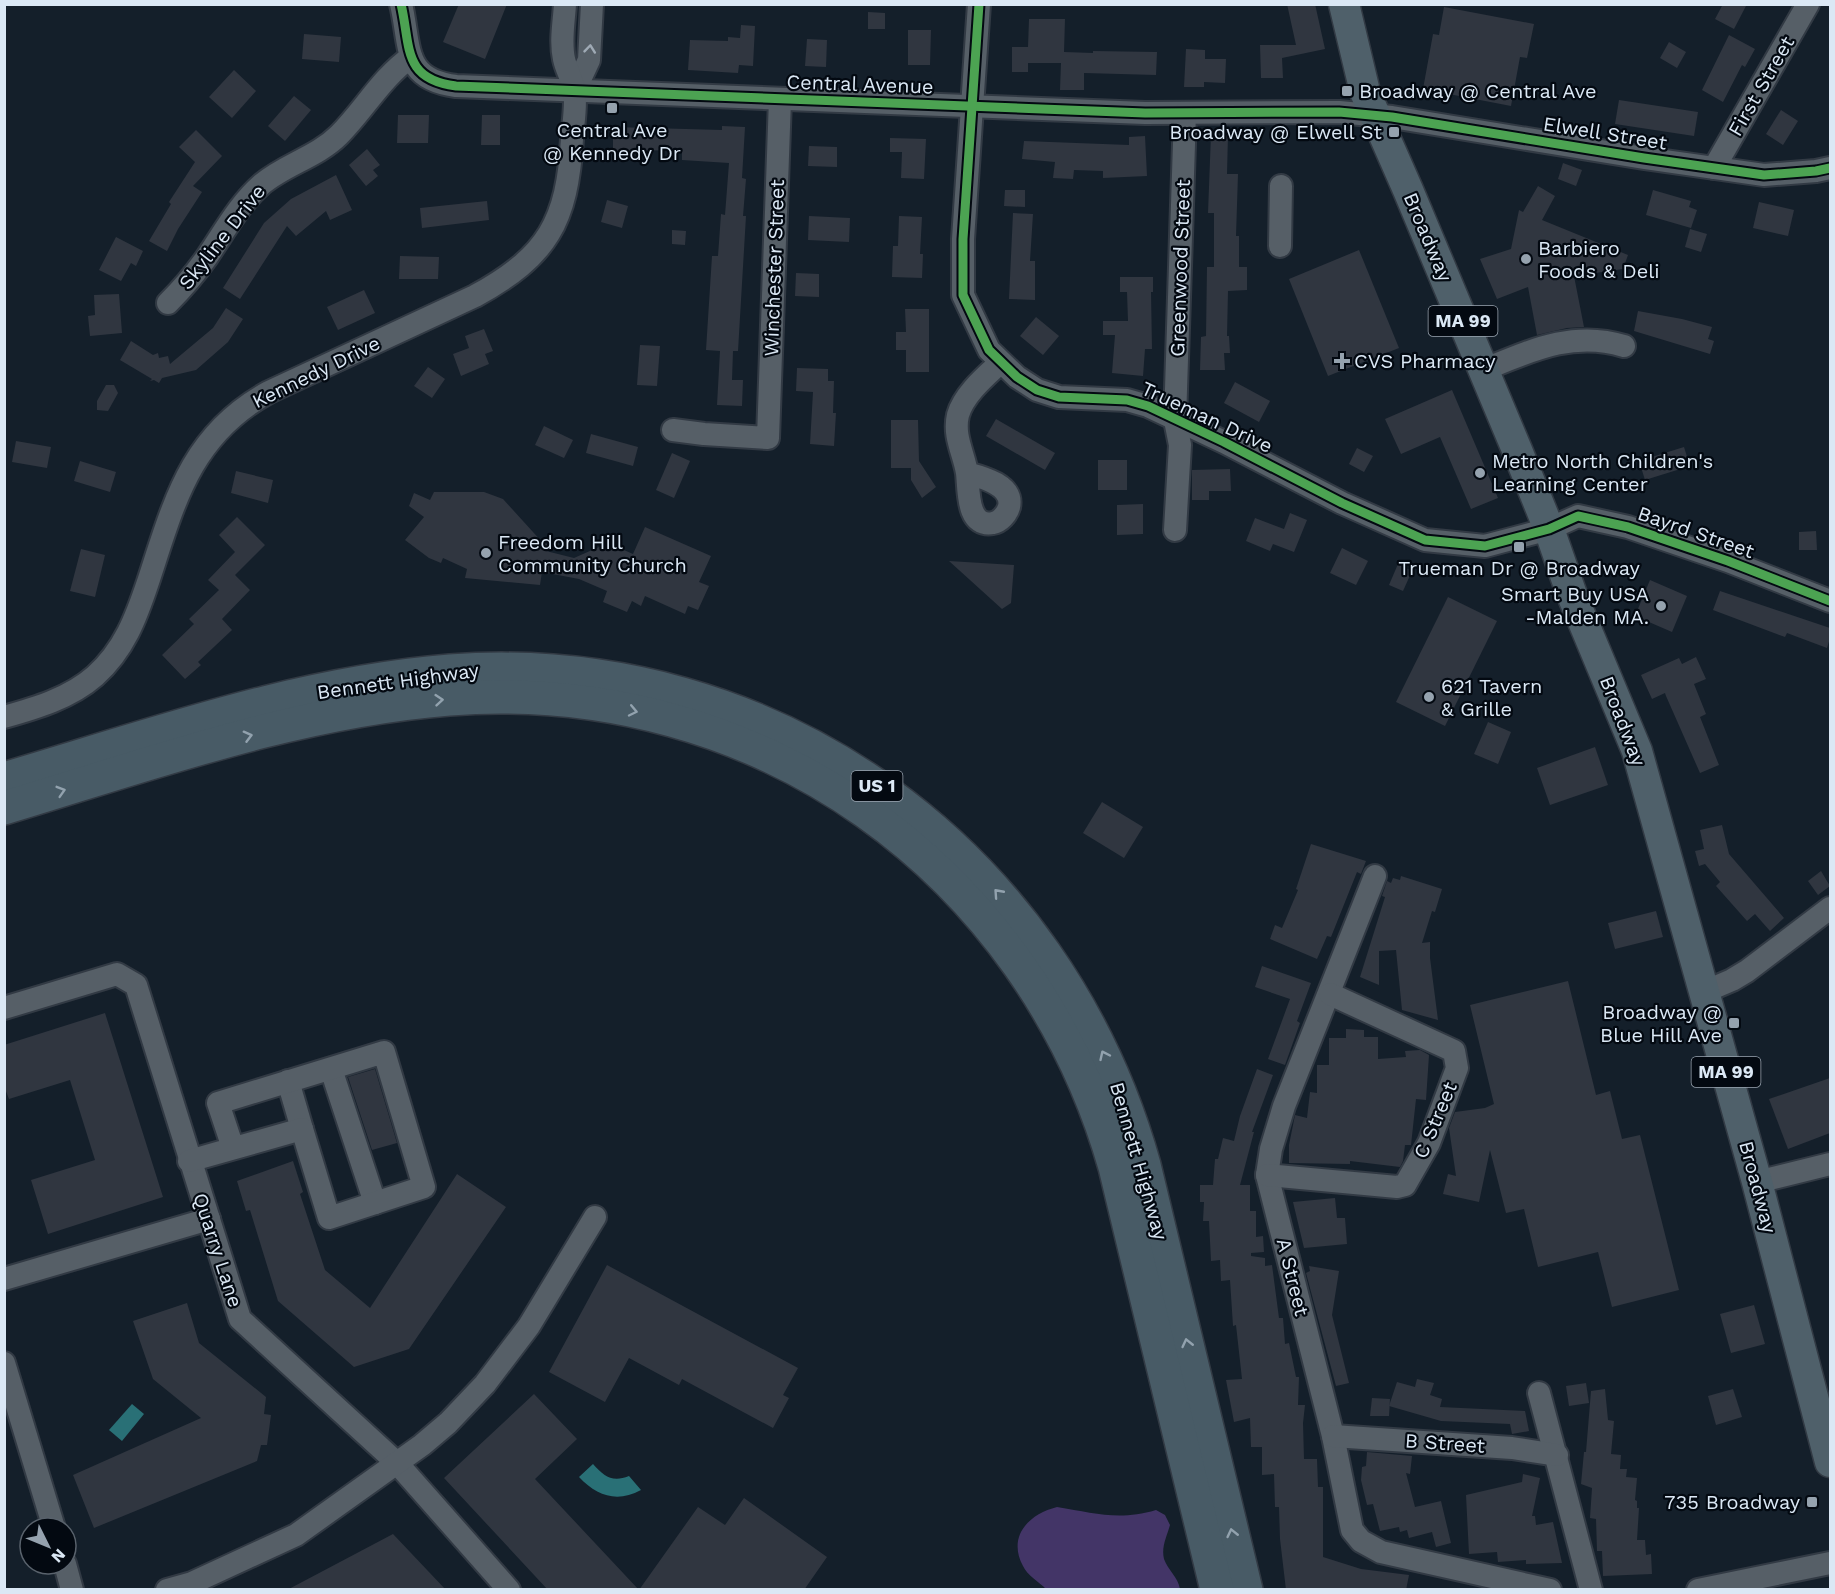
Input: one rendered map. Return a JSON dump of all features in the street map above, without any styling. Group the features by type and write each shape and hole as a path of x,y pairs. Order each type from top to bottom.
{"highway":[{"name":"Bennett Highway","path":"4,779 221,715 317,691 394,678 482,669 580,674 625,681 678,694 711,704 772,728 813,747 860,775 939,834 963,856 1008,905 1048,957 1098,1042 1124,1103 1141,1154 1246,1590"},
{"name":"Bennett Highway","path":"4,808 218,744 313,720 419,702 505,697 581,702 676,721 738,742 826,786 853,803 930,863 998,935 1036,988 1083,1074 1106,1135 1115,1167 1217,1590"}],"main road":[{"name":"Broadway","path":"1344,4 1365,92 1374,115 1413,201 1549,529 1572,595 1637,751 1757,1182 1830,1462"}],"street":[{"name":"Central Avenue","path":"400,4 415,66 424,76 442,84 972,106 1185,113 1339,112 1374,115"},
{"name":"Kennedy Drive","path":"4,717 51,702 74,691 94,677 117,652 135,618 184,481 195,460 224,424 238,411 269,392 491,287 515,273 542,246 557,219 571,159 574,90 563,53 565,4"},
{"name":"Kennedy Drive","path":"574,90 589,60 592,4"},
{"name":"Trueman Drive","path":"979,4 963,239 963,295 989,350 1017,377 1036,390 1059,397 1127,400 1148,406 1342,503 1425,540 1485,546 1549,529"},
{"name":"First Street","path":"1714,168 1808,4"},
{"name":"Skyline Drive","path":"168,303 191,279 251,195 274,175 321,150 337,137 392,73 411,57"},
{"name":"Winchester Street","path":"673,430 768,438 780,99"},
{"name":"Greenwood Street","path":"1175,530 1180,446 1175,420 1185,113"},
{"name":"Elwell Street","path":"1374,115 1764,175 1830,168"},
{"path":"1280,246 1281,186"},
{"path":"1483,370 1540,347 1561,342 1611,341 1624,346"},
{"path":"967,473 958,441 958,413 978,384 1001,362"},
{"name":"Bayrd Street","path":"1549,529 1578,516 1628,527 1728,561 1830,601"},
{"name":"A Street","path":"1375,876 1284,1106 1271,1149 1267,1175 1333,1436 1352,1530 1360,1541 1382,1552 1500,1585 1550,1590"},
{"path":"1704,992 1747,971 1830,908"},
{"name":"Quarry Lane","path":"4,1008 117,974 136,985 240,1319 398,1463 509,1590"},
{"name":"C Street","path":"1267,1175 1397,1187 1405,1185 1429,1143 1457,1068 1454,1052 1330,994"},
{"path":"233,1148 218,1103 384,1052 424,1187 329,1218 288,1082"},
{"path":"331,1069 375,1203"},
{"path":"189,1161 302,1129"},
{"path":"1757,1182 1830,1164"},
{"path":"168,1590 192,1583 296,1535 398,1463 448,1423 492,1375 529,1326 595,1217"},
{"path":"4,1279 209,1218"},
{"path":"4,1364 50,1516"},
{"path":"1539,1393 1591,1590"},
{"name":"B Street","path":"1333,1436 1512,1448 1557,1455"},
{"path":"1698,1590 1830,1563"}],"shaded area":[{"path":"132,1404 144,1414 122,1441 109,1430"},
{"path":"593,1464 609,1477 618,1479 629,1476 641,1490 616,1497 600,1493 579,1477"},
{"path":"1057,1507 1118,1515 1156,1510 1165,1515 1170,1525 1163,1555 1180,1589 1046,1589 1025,1569 1019,1555 1019,1536 1030,1521 1047,1510"}],"building":[{"path":"459,4 507,4 485,59 443,42"},
{"path":"1287,4 1315,4 1325,49 1282,58 1283,78 1261,78 1260,45 1296,45"},
{"path":"1723,4 1747,4 1734,29 1715,19"},
{"path":"1444,7 1534,24 1527,58 1520,57 1511,106 1423,89 1433,34 1439,35"},
{"path":"868,12 885,13 885,29 868,29"},
{"path":"1029,19 1065,19 1064,52 1157,52 1156,75 1084,73 1084,90 1060,90 1061,63 1028,63 1028,72 1012,72 1012,47 1028,47"},
{"path":"741,25 755,26 753,66 739,65 738,73 688,70 690,40 728,41 728,37 740,38"},
{"path":"908,30 931,30 930,65 908,65"},
{"path":"304,34 341,37 339,62 302,59"},
{"path":"1729,35 1755,49 1745,67 1742,65 1723,102 1702,90"},
{"path":"807,39 827,40 826,67 805,66"},
{"path":"1669,42 1686,52 1677,68 1660,58"},
{"path":"1186,49 1205,50 1205,59 1226,59 1225,83 1204,82 1204,87 1184,87"},
{"path":"234,70 256,91 232,118 209,97"},
{"path":"294,96 311,110 285,141 268,126"},
{"path":"1619,100 1698,112 1694,136 1615,124"},
{"path":"1781,110 1798,121 1783,145 1766,134"},
{"path":"398,115 429,115 428,143 397,143"},
{"path":"482,115 500,115 500,145 481,145"},
{"path":"722,126 745,127 742,178 746,179 743,216 746,216 738,351 733,351 732,380 743,380 742,406 717,405 720,351 706,350 712,256 718,256 721,214 725,215 729,163 682,160 682,150 613,151 613,127 722,130"},
{"path":"196,130 222,156 193,186 202,192 167,251 149,241 171,204 169,202 195,162 179,147"},
{"path":"1211,134 1228,135 1227,174 1238,174 1236,236 1239,236 1239,267 1247,267 1247,290 1228,291 1227,336 1229,336 1230,353 1224,353 1225,370 1200,370 1201,337 1206,336 1207,267 1214,267 1214,213 1208,213"},
{"path":"1145,136 1147,176 1103,178 1103,171 1074,170 1073,179 1053,178 1055,162 1022,159 1024,141 1129,145 1129,137"},
{"path":"890,138 926,139 924,179 901,178 902,152 890,152"},
{"path":"809,146 837,147 837,167 808,166"},
{"path":"367,149 380,165 373,170 378,176 366,186 349,165"},
{"path":"1563,163 1582,170 1576,186 1558,179"},
{"path":"336,175 352,210 330,220 326,211 296,236 287,226 240,299 223,288 264,223 291,199"},
{"path":"1538,186 1555,196 1542,220 1628,255 1623,269 1574,276 1584,327 1567,328 1537,335 1528,287 1497,299 1480,259 1511,249 1519,210 1523,212"},
{"path":"1005,190 1025,190 1025,207 1004,206"},
{"path":"1653,190 1691,201 1689,207 1697,210 1691,228 1646,215"},
{"path":"607,200 628,206 622,228 601,222"},
{"path":"487,201 489,220 422,228 420,208"},
{"path":"1759,202 1794,210 1788,236 1753,228"},
{"path":"1013,213 1033,214 1030,261 1035,261 1035,300 1009,299"},
{"path":"809,216 850,218 849,242 808,240"},
{"path":"899,216 922,217 920,254 923,254 922,278 892,277 893,246 898,246"},
{"path":"1690,229 1707,234 1701,252 1685,247"},
{"path":"672,230 686,231 685,245 672,244"},
{"path":"116,237 143,251 136,266 131,263 121,281 99,270"},
{"path":"1359,250 1399,348 1328,376 1289,279"},
{"path":"400,256 439,257 438,279 399,279"},
{"path":"796,273 819,274 819,297 795,296"},
{"path":"1120,277 1153,277 1152,349 1145,349 1143,376 1112,373 1115,335 1103,335 1103,321 1128,321 1127,292 1120,292"},
{"path":"364,290 375,313 338,330 327,307"},
{"path":"119,294 122,333 90,336 88,316 95,315 94,295"},
{"path":"226,308 243,319 228,342 196,370 162,378 159,383 154,380 150,381 152,379 120,360 131,341 153,355 158,353 159,358 168,356 170,364 213,328"},
{"path":"905,309 929,309 929,372 906,372 906,350 896,350 896,332 906,332"},
{"path":"1638,311 1712,327 1708,339 1714,341 1710,354 1634,331"},
{"path":"1036,317 1059,336 1043,355 1020,336"},
{"path":"484,329 493,351 485,354 489,364 461,376 453,354 469,348 465,336"},
{"path":"640,345 660,346 657,386 637,385"},
{"path":"428,367 445,379 432,398 414,386"},
{"path":"797,368 828,369 828,381 834,381 833,413 836,413 834,446 810,444 813,392 796,391"},
{"path":"1235,382 1270,401 1259,422 1224,403"},
{"path":"106,385 114,385 118,393 108,411 97,410 97,401"},
{"path":"1452,390 1498,498 1471,509 1440,437 1401,454 1385,419"},
{"path":"996,419 1055,453 1045,470 986,436"},
{"path":"891,420 918,420 919,461 936,487 922,498 911,480 911,468 891,468"},
{"path":"544,426 573,440 564,458 535,445"},
{"path":"591,434 638,447 633,466 586,453"},
{"path":"16,441 51,447 47,468 12,462"},
{"path":"1684,447 1690,466 1645,480 1639,461"},
{"path":"1357,448 1373,456 1364,472 1349,464"},
{"path":"672,453 690,461 674,498 656,490"},
{"path":"1098,460 1127,460 1127,490 1098,490"},
{"path":"80,461 116,472 110,492 74,481"},
{"path":"1230,469 1231,491 1209,491 1209,500 1192,500 1192,470"},
{"path":"236,471 273,480 268,503 231,493"},
{"name":"Freedom Hill Community Church","path":"434,492 484,492 503,499 543,543 547,544 546,551 574,558 608,543 633,554 645,527 711,556 699,582 709,586 698,610 688,606 685,614 645,596 641,606 632,601 627,612 603,602 607,591 579,579 542,572 540,585 465,578 467,569 443,558 441,563 429,558 405,540 424,517 409,506 414,493 430,500"},
{"path":"1143,504 1143,534 1117,535 1117,505"},
{"path":"1290,513 1307,520 1294,552 1273,544 1270,551 1246,541 1255,518 1284,529"},
{"path":"237,517 265,545 235,575 250,590 222,619 232,630 198,662 201,665 185,679 162,655 194,624 189,619 219,590 208,580 235,552 219,535"},
{"path":"1816,531 1817,550 1799,550 1799,532"},
{"path":"1342,548 1368,561 1356,585 1330,573"},
{"path":"81,549 105,555 95,597 70,591"},
{"path":"949,561 1014,565 1011,603 1002,609"},
{"path":"1398,564 1412,571 1403,591 1389,585"},
{"name":"Smart Buy USA -Malden MA.","path":"1650,580 1687,596 1672,632 1635,616"},
{"path":"1720,591 1830,628 1827,648 1787,633 1785,637 1713,610"},
{"path":"1448,597 1497,621 1445,726 1396,702"},
{"path":"1696,657 1706,679 1694,684 1706,714 1700,717 1719,765 1700,773 1665,693 1652,699 1641,675 1679,658 1682,664"},
{"path":"1488,722 1511,732 1498,764 1474,754"},
{"path":"1595,747 1608,785 1550,805 1537,768"},
{"path":"1102,802 1143,827 1124,858 1083,833"},
{"path":"1722,825 1729,854 1784,918 1770,931 1755,914 1747,921 1716,886 1720,882 1705,864 1699,866 1695,851 1704,849 1700,830"},
{"path":"1311,844 1366,861 1361,874 1357,872 1331,937 1327,936 1317,959 1270,939 1275,925 1282,928 1298,890 1296,889"},
{"path":"1821,871 1830,886 1818,895 1808,881"},
{"path":"1401,876 1442,889 1422,943 1430,942 1438,1020 1402,1010 1396,950 1379,951 1379,985 1360,977 1385,897 1382,896 1387,881 1391,883 1393,878 1400,880"},
{"path":"1656,911 1663,937 1615,949 1608,923"},
{"path":"1262,966 1311,983 1297,1021 1300,1023 1285,1065 1268,1059 1290,999 1255,987"},
{"path":"1568,981 1596,1095 1610,1091 1622,1139 1640,1135 1679,1290 1612,1307 1598,1252 1538,1267 1524,1209 1506,1213 1490,1150 1479,1202 1443,1194 1448,1174 1456,1176 1449,1128 1455,1112 1485,1108 1494,1104 1470,1005"},
{"path":"105,1013 163,1197 48,1234 31,1180 95,1160 70,1080 9,1099 4,1086 4,1045"},
{"path":"1346,1029 1364,1030 1364,1037 1378,1037 1378,1059 1406,1057 1405,1051 1420,1050 1429,1055 1426,1100 1416,1099 1411,1145 1405,1145 1400,1167 1350,1161 1350,1164 1289,1163 1289,1145 1295,1115 1307,1118 1310,1092 1317,1093 1317,1065 1329,1065 1329,1038 1346,1038"},
{"path":"375,1069 397,1143 372,1150 348,1077"},
{"path":"1257,1069 1273,1075 1252,1132 1254,1132 1240,1185 1250,1185 1250,1211 1256,1211 1256,1237 1263,1236 1264,1252 1251,1253 1251,1256 1265,1258 1265,1266 1272,1265 1279,1318 1283,1318 1285,1344 1289,1343 1296,1377 1299,1377 1298,1405 1305,1405 1304,1459 1317,1459 1318,1487 1323,1487 1323,1557 1361,1569 1409,1575 1406,1590 1286,1590 1279,1507 1275,1507 1274,1474 1262,1475 1262,1447 1251,1447 1250,1418 1234,1422 1226,1380 1242,1379 1236,1325 1233,1326 1230,1280 1221,1281 1220,1260 1211,1261 1209,1221 1203,1221 1204,1202 1200,1202 1200,1185 1213,1185 1215,1159 1218,1159 1223,1138 1234,1141 1240,1116"},
{"path":"1830,1078 1830,1133 1788,1149 1769,1099"},
{"path":"293,1161 303,1192 300,1194 325,1270 370,1308 457,1174 506,1207 409,1349 354,1367 278,1301 250,1210 246,1211 237,1181"},
{"path":"1335,1198 1337,1218 1345,1218 1347,1244 1304,1248 1293,1202"},
{"path":"607,1265 798,1368 783,1395 789,1398 773,1428 682,1379 679,1385 629,1358 605,1402 549,1372"},
{"path":"1309,1266 1339,1271 1332,1315 1349,1383 1336,1386 1306,1273 1310,1271"},
{"path":"187,1303 199,1343 266,1397 264,1414 271,1415 267,1445 261,1445 257,1461 94,1528 73,1475 201,1418 153,1379 133,1321"},
{"path":"1754,1305 1765,1344 1731,1353 1720,1314"},
{"path":"1417,1379 1434,1383 1430,1395 1442,1399 1440,1407 1525,1411 1529,1431 1512,1434 1510,1424 1441,1421 1389,1406 1397,1382 1415,1387"},
{"path":"1586,1383 1589,1403 1569,1406 1566,1386"},
{"path":"1605,1389 1608,1420 1614,1421 1611,1454 1621,1455 1620,1469 1627,1469 1626,1477 1637,1478 1635,1500 1639,1508 1637,1540 1645,1540 1646,1555 1651,1554 1652,1574 1603,1576 1602,1551 1597,1551 1596,1519 1590,1518 1592,1488 1581,1484 1591,1391"},
{"path":"1733,1389 1742,1417 1716,1425 1708,1396"},
{"path":"534,1394 577,1439 535,1479 639,1590 548,1590 444,1478"},
{"path":"1372,1398 1390,1399 1389,1416 1370,1416"},
{"path":"1367,1452 1412,1456 1410,1474 1406,1473 1415,1507 1441,1501 1451,1543 1436,1547 1432,1532 1409,1538 1407,1530 1400,1532 1399,1527 1380,1531 1373,1504 1367,1505 1361,1480 1362,1467 1366,1466"},
{"path":"1523,1474 1540,1478 1532,1516 1535,1516 1536,1525 1553,1522 1562,1563 1526,1564 1526,1560 1498,1562 1497,1552 1469,1554 1466,1495 1522,1482"},
{"path":"744,1498 827,1557 804,1590 639,1590 698,1507 725,1525"},
{"path":"393,1534 446,1590 287,1590"}],"cycle path":[{"path":"401,4 409,47 418,68 426,76 456,86 1145,113 1339,112 1392,117 1764,175 1830,168"},
{"path":"979,4 963,239 963,295 989,350 1017,377 1037,390 1059,397 1127,400 1148,406 1342,503 1425,540 1485,546 1549,529 1578,516 1628,527 1728,561 1830,601"}],"place":[{"name":"Broadway @ Central Ave","path":"1347,91"},
{"name":"Central Ave @ Kennedy Dr","path":"612,108"},
{"name":"Broadway @ Elwell St","path":"1394,132"},
{"name":"Barbiero Foods & Deli","path":"1526,259"},
{"name":"CVS Pharmacy","path":"1342,361"},
{"name":"Metro North Children's Learning Center","path":"1480,473"},
{"name":"Trueman Dr @ Broadway","path":"1519,547"},
{"name":"Freedom Hill Community Church","path":"486,553"},
{"name":"Smart Buy USA -Malden MA.","path":"1661,606"},
{"name":"621 Tavern & Grille","path":"1429,697"},
{"name":"Broadway @ Blue Hill Ave","path":"1734,1023"},
{"name":"735 Broadway","path":"1812,1502"}]}
